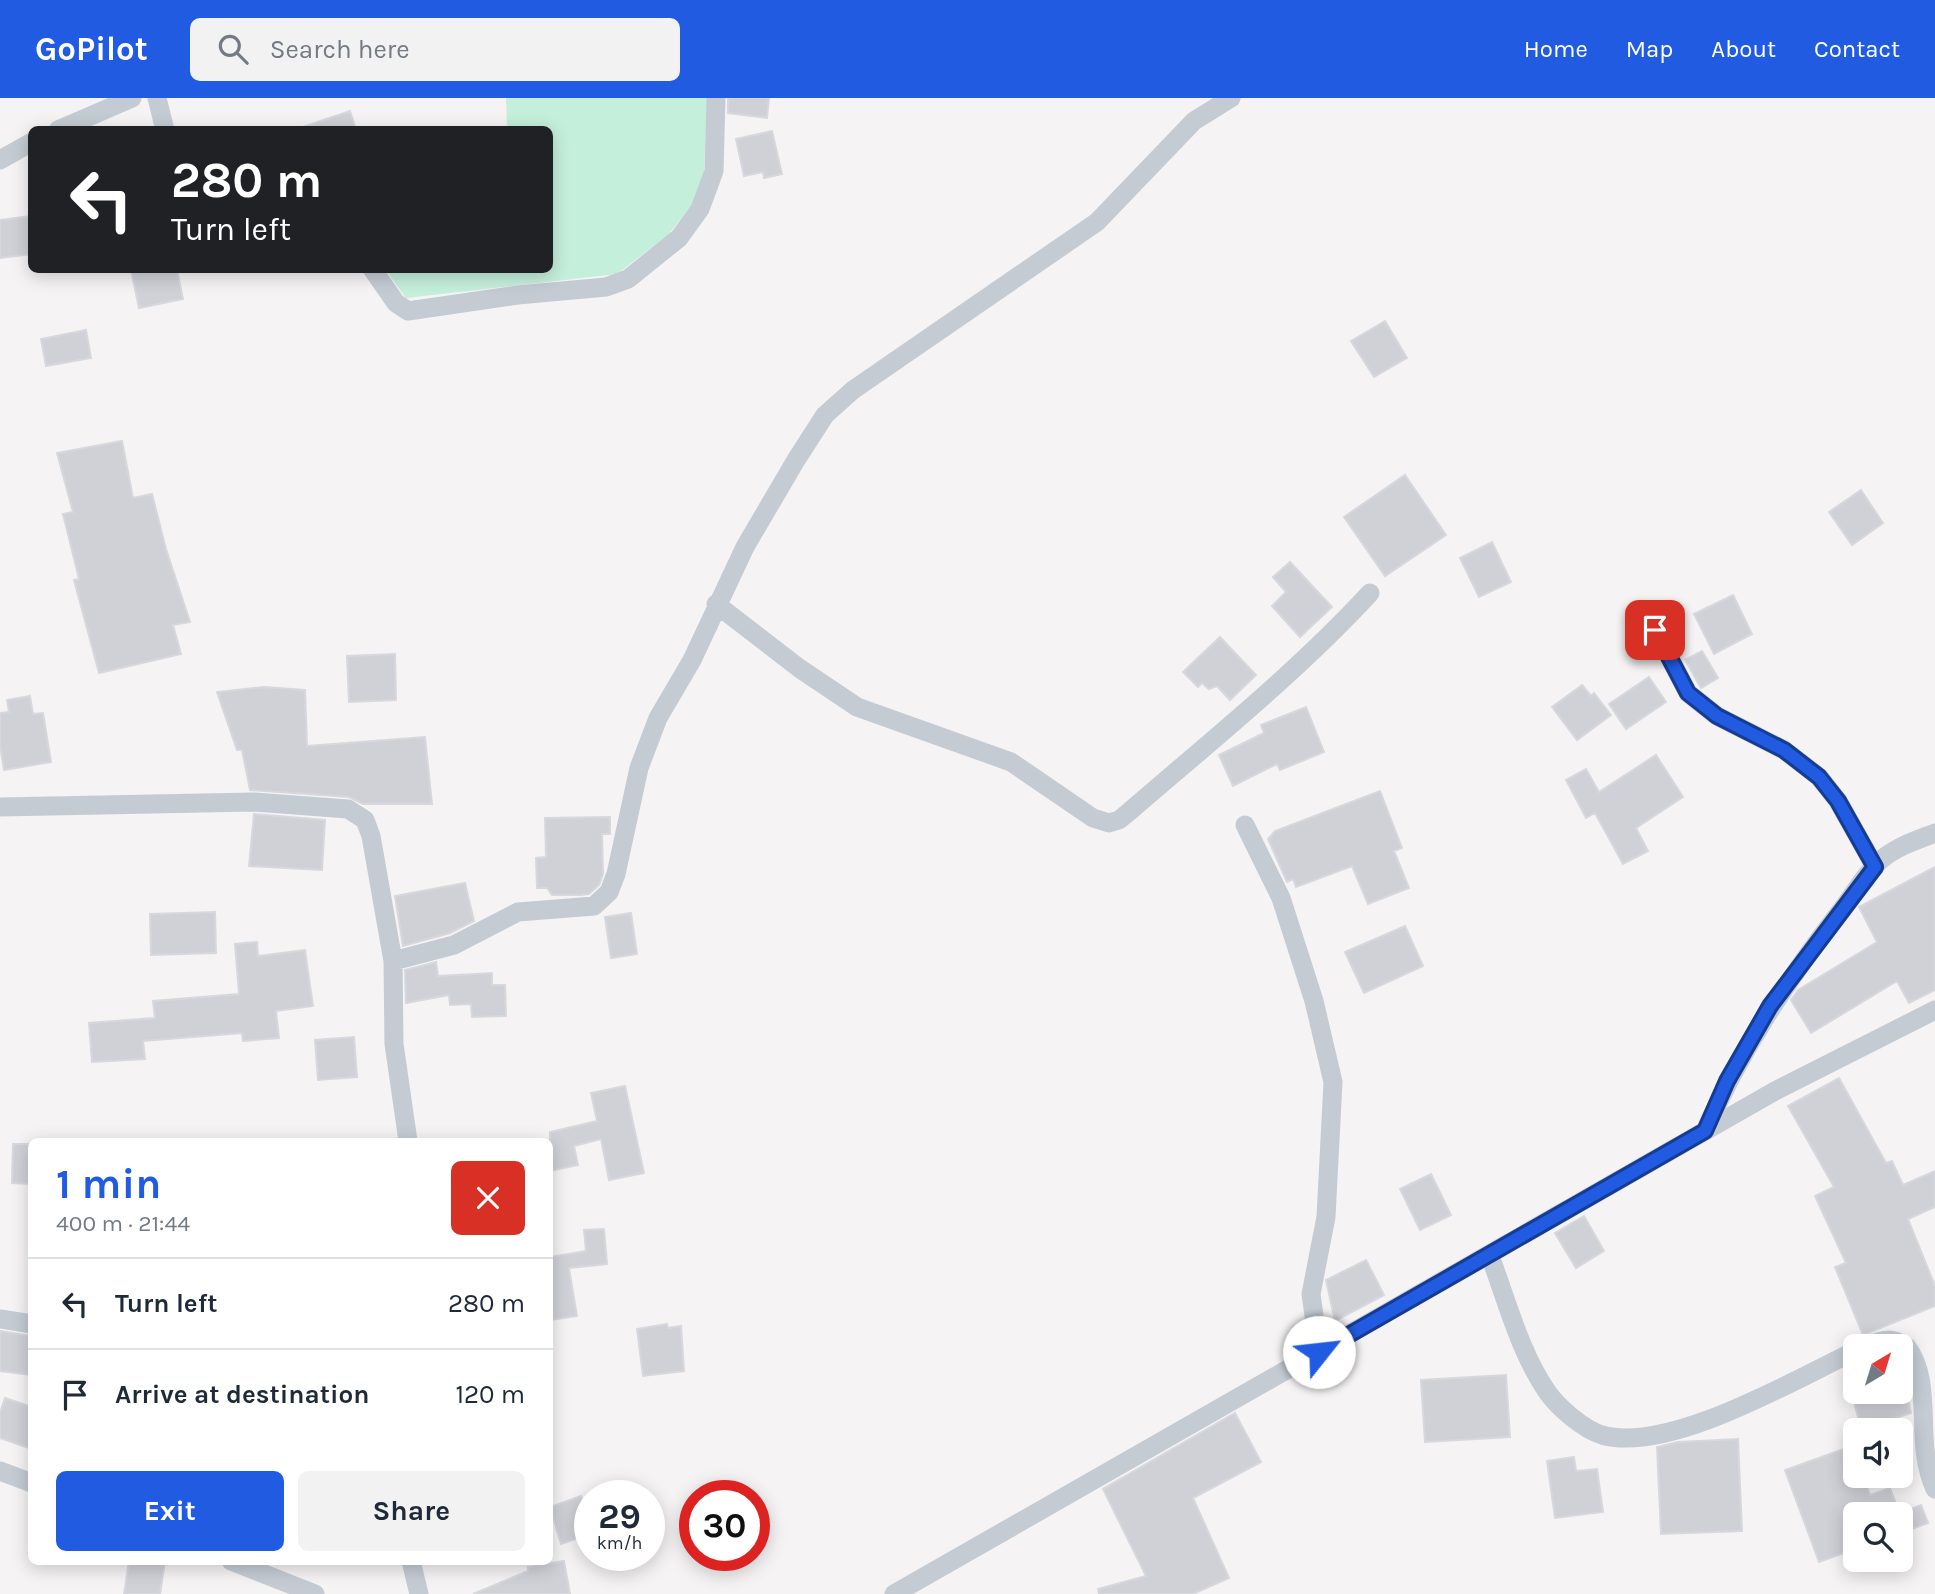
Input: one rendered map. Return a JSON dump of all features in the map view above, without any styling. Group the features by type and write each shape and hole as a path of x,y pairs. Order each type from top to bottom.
{"street":[{"path":"67,126 132,98"},
{"path":"158,98 164,126"},
{"path":"375,273 396,303 408,311 519,295 606,287 628,279 679,238 700,209 714,171 716,98"},
{"path":"393,961 454,945 518,912 594,906 609,892 617,874 639,768 657,718 692,660 745,547 825,415 853,390 1097,222 1194,121 1231,98"},
{"path":"0,160 28,144"},
{"path":"716,604 799,668 858,707 1011,762 1093,818 1109,823 1124,816 1229,725 1346,619 1370,593"},
{"path":"1655,630 1688,693 1717,716 1784,750 1819,777 1838,801 1875,867"},
{"path":"0,807 254,802 348,809 365,820 371,836 393,961 394,1044 408,1138"},
{"path":"1245,825 1281,898 1314,1001 1333,1082 1326,1217 1311,1294 1319,1352"},
{"path":"1705,1131 1727,1081 1770,1006 1875,867 1905,845 1935,833"},
{"path":"894,1594 1775,1091 1935,1010"},
{"path":"1490,1256 1523,1347 1548,1394 1572,1417 1601,1434 1637,1438 1686,1428 1843,1357"},
{"path":"0,1319 28,1323"},
{"path":"1913,1351 1933,1378 1930,1447 1931,1480 1935,1489"},
{"path":"0,1471 28,1482"},
{"path":"241,1565 316,1594"},
{"path":"412,1565 419,1594"}],"green space":[{"path":"506,98 707,98 704,172 696,199 669,234 617,274 406,298 388,273 553,273 553,126 507,126"}],"building":[{"path":"728,98 769,98 767,118 728,113"},
{"path":"350,111 355,126 306,126"},
{"path":"772,131 782,174 764,178 763,172 744,176 736,139"},
{"path":"28,216 28,254 0,258 0,220"},
{"path":"132,273 178,273 183,299 139,308"},
{"path":"1385,321 1407,358 1374,377 1351,341"},
{"path":"86,330 91,358 46,366 41,339"},
{"path":"122,441 133,498 152,494 166,549 190,622 173,625 181,654 99,673 74,580 79,579 63,514 73,512 57,453"},
{"path":"1405,475 1446,535 1385,576 1344,517"},
{"path":"1861,490 1883,523 1852,545 1829,512"},
{"path":"1492,542 1511,582 1479,597 1460,558"},
{"path":"1290,562 1332,607 1300,637 1272,606 1286,592 1273,577"},
{"path":"1733,595 1752,634 1714,654 1694,614"},
{"path":"1220,637 1256,675 1230,700 1217,686 1209,689 1202,683 1198,687 1183,672"},
{"path":"1702,651 1718,678 1701,688 1685,660"},
{"path":"395,654 396,700 349,702 347,656"},
{"path":"1649,677 1666,702 1626,729 1609,704"},
{"path":"1582,685 1591,696 1594,693 1611,715 1577,740 1552,707"},
{"path":"264,687 305,690 307,746 425,737 432,804 363,804 349,797 250,790 242,750 237,750 217,692"},
{"path":"30,696 33,714 43,713 51,762 4,770 0,746 0,713 9,712 7,700"},
{"path":"1306,707 1324,752 1280,770 1277,764 1233,786 1219,755 1264,733 1261,725"},
{"path":"1656,755 1683,797 1636,828 1648,851 1623,864 1595,813 1586,818 1566,780 1586,769 1599,792"},
{"path":"1380,791 1402,848 1394,851 1409,888 1368,904 1352,866 1296,887 1293,879 1287,882 1268,839 1275,831"},
{"path":"254,814 325,820 322,870 249,866"},
{"path":"610,817 610,834 602,834 603,874 599,885 589,894 580,895 552,895 547,888 537,888 536,858 546,857 545,818"},
{"path":"1935,867 1935,990 1909,1003 1897,981 1811,1033 1791,1000 1798,990 1877,942 1859,907"},
{"path":"465,883 474,921 450,933 403,946 395,896"},
{"path":"215,912 216,953 151,955 150,914"},
{"path":"631,913 637,954 611,958 605,917"},
{"path":"1405,926 1423,966 1364,993 1345,952"},
{"path":"257,942 258,956 305,950 313,1006 276,1011 279,1038 243,1041 242,1033 143,1041 145,1059 92,1062 89,1023 155,1018 153,1001 239,994 235,944"},
{"path":"436,962 438,976 492,973 492,985 505,985 506,1016 472,1017 471,1004 450,1005 449,995 406,1003 405,970"},
{"path":"354,1037 357,1077 318,1080 315,1040"},
{"path":"1839,1078 1886,1163 1892,1161 1903,1185 1935,1171 1935,1207 1908,1219 1935,1286 1935,1306 1863,1334 1835,1267 1846,1263 1815,1196 1834,1187 1788,1106"},
{"path":"625,1086 644,1173 609,1180 601,1139 574,1146 578,1165 553,1170 553,1138 550,1138 550,1132 597,1121 591,1093"},
{"path":"13,1144 28,1144 28,1184 12,1183"},
{"path":"1431,1174 1451,1215 1420,1230 1400,1189"},
{"path":"1584,1216 1604,1251 1576,1268 1555,1233"},
{"path":"604,1229 607,1264 569,1268 577,1316 553,1320 553,1256 586,1251 584,1230"},
{"path":"1366,1260 1384,1295 1335,1321 1326,1280"},
{"path":"667,1324 668,1328 681,1326 684,1371 643,1376 637,1329"},
{"path":"0,1331 28,1335 28,1374 0,1371"},
{"path":"1506,1375 1510,1437 1425,1442 1421,1380"},
{"path":"5,1398 28,1406 28,1448 0,1438 0,1413"},
{"path":"1855,1404 1909,1404 1911,1413 1894,1418 1858,1418"},
{"path":"1235,1413 1261,1462 1193,1498 1229,1578 1193,1594 1099,1594 1098,1589 1146,1576 1103,1489"},
{"path":"1738,1439 1742,1531 1661,1534 1657,1447 1678,1442"},
{"path":"1843,1449 1843,1488 1868,1488 1870,1495 1890,1488 1895,1502 1843,1502 1843,1553 1819,1562 1785,1470"},
{"path":"1574,1457 1576,1471 1597,1469 1603,1512 1555,1518 1547,1461"},
{"path":"574,1498 574,1540 561,1544 553,1517 553,1506"},
{"path":"1921,1505 1928,1523 1913,1528 1913,1508"},
{"path":"564,1561 570,1594 473,1594 528,1571 528,1567 553,1565"},
{"path":"128,1565 164,1565 160,1594 124,1594"}],"route":[{"path":"1319,1352 1705,1131 1727,1081 1770,1006 1875,867 1838,801 1819,777 1784,750 1717,716 1688,693 1655,630"}]}
